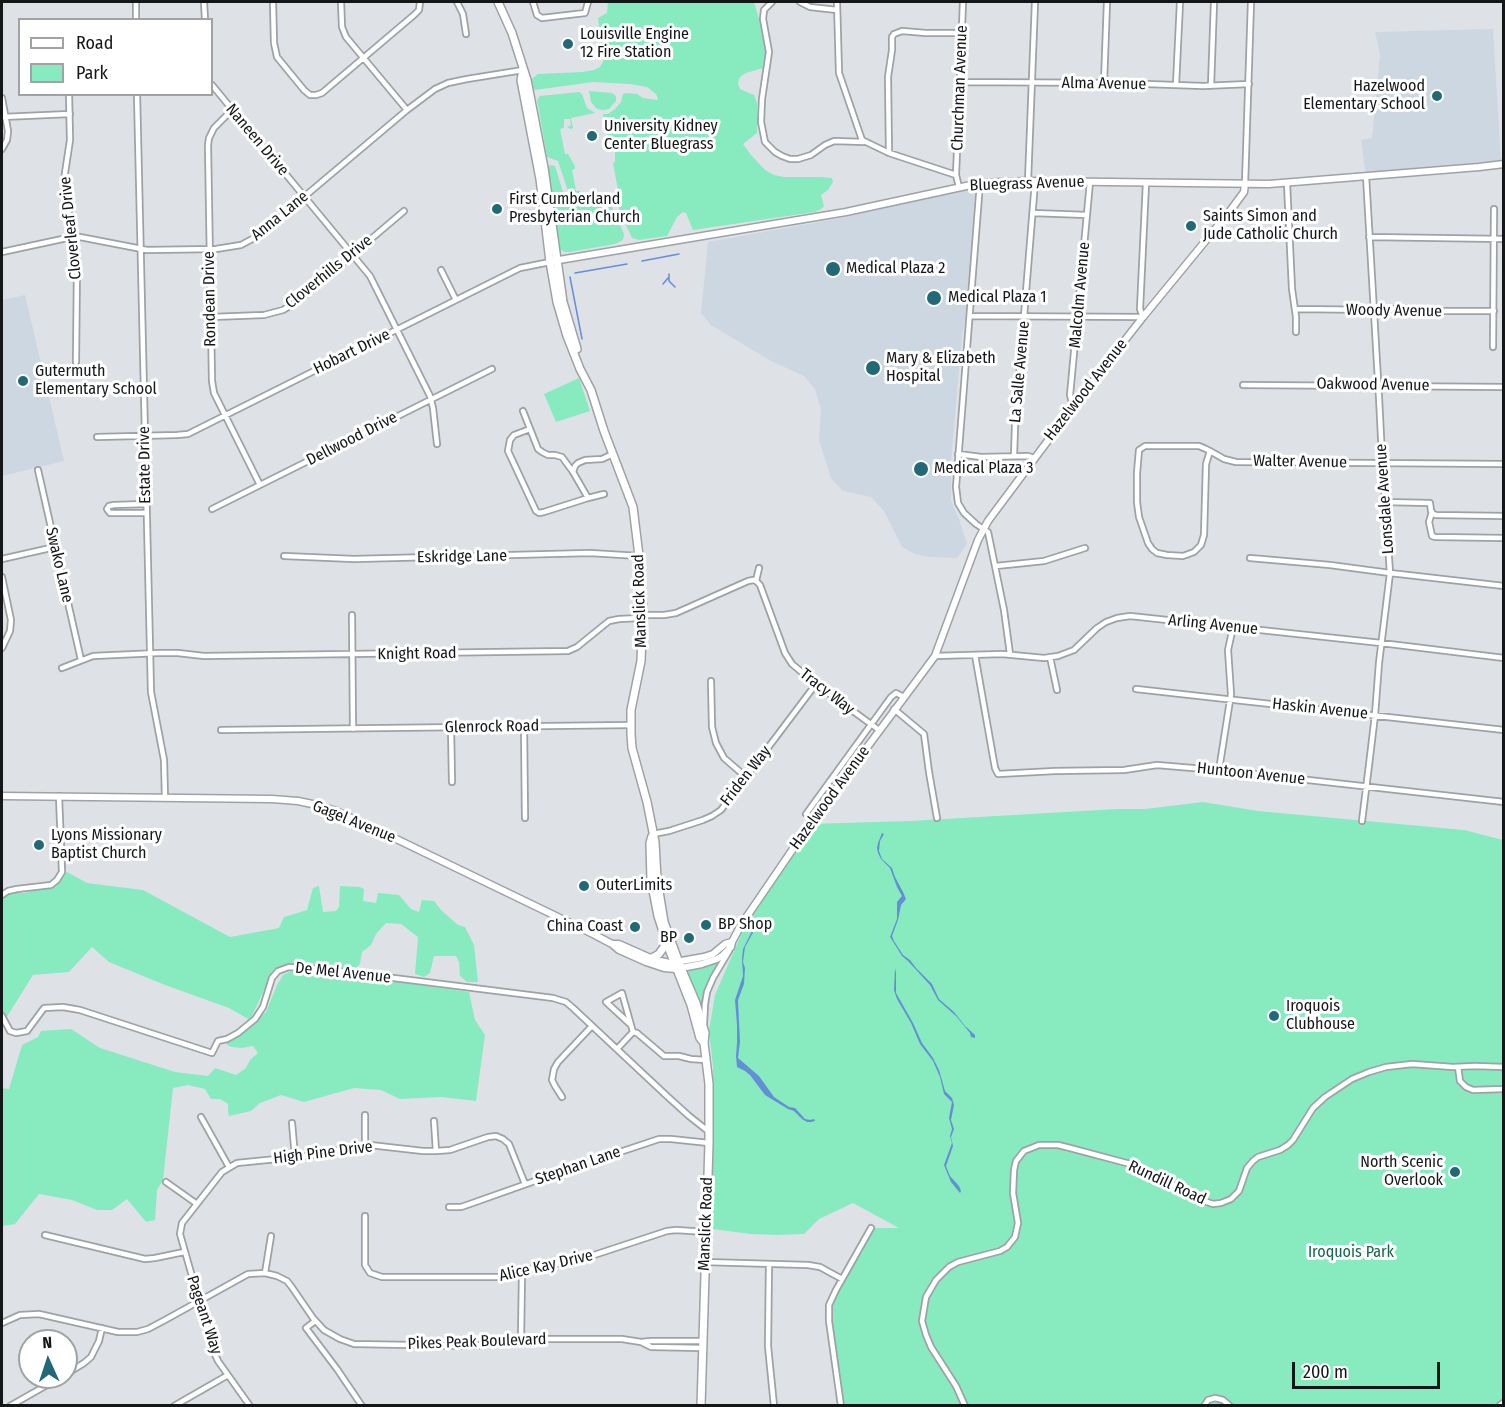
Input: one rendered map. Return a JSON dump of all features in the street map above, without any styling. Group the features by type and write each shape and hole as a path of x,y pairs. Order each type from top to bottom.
{"main road":[{"name":"Manslick Road","path":"498,2 512,33 527,80 544,168 554,261 572,336 633,507 643,617 641,661 631,710 632,748 655,842 662,923 666,940 696,1003 704,1027 709,1083 701,1406"},
{"name":"Manslick Road","path":"662,923 691,1005 700,1038 704,1043"},
{"path":"650,958 659,954 666,940"}],"street":[{"path":"136,2 136,18"},
{"path":"204,2 205,18"},
{"path":"273,2 275,51 286,70 304,90 312,95 322,93 364,58 414,15 420,4"},
{"path":"341,2 343,32 407,110"},
{"path":"457,2 463,14 466,34"},
{"path":"532,2 537,15 542,18 585,13 588,2"},
{"path":"772,2 767,6 763,15 769,52 761,122 765,142 775,152 790,159 798,159 834,141 864,142 889,153 956,175"},
{"path":"800,2 810,8 837,10"},
{"path":"837,2 839,73 860,137 864,142"},
{"name":"Churchman Avenue","path":"959,187 956,175 963,2"},
{"name":"La Salle Avenue","path":"1014,455 1033,213 1032,83 1035,2"},
{"path":"1104,83 1107,2"},
{"path":"1176,85 1179,2"},
{"path":"1211,86 1214,2"},
{"name":"Hazelwood Avenue","path":"677,965 713,961 722,956 731,944 741,925 798,840 935,656 988,521 1072,407 1244,192 1251,2"},
{"path":"889,153 888,77 892,37 902,31 962,33"},
{"name":"Anna Lane","path":"2,252 74,237 141,249 236,247 266,229 435,89 447,84 523,70"},
{"name":"Alma Avenue","path":"960,82 1211,86 1249,84"},
{"name":"Naneen Drive","path":"213,86 370,276 432,400 437,444"},
{"name":"Cloverleaf Drive","path":"69,96 70,140 64,173 64,188 77,265 76,362"},
{"name":"Estate Drive","path":"137,96 150,653 152,702 164,759 165,798"},
{"path":"2,98 7,137 2,149"},
{"name":"Rondean Drive","path":"232,110 214,128 208,145 213,385 214,393 261,485"},
{"path":"4,117 70,114"},
{"name":"Bluegrass Avenue","path":"554,261 846,212 980,183 1287,183 1503,164"},
{"name":"Lonsdale Avenue","path":"1362,820 1390,573 1366,176"},
{"name":"Malcolm Avenue","path":"1072,407 1070,395 1090,182"},
{"path":"980,183 956,487 958,503 962,510 988,532 1004,610 1010,654"},
{"path":"970,316 1143,317 1140,309 1146,183"},
{"path":"1287,183 1296,332"},
{"path":"1493,348 1494,208"},
{"name":"Cloverhills Drive","path":"211,317 264,315 283,310 298,301 404,211"},
{"path":"1033,213 1087,215"},
{"path":"1370,237 1503,239"},
{"name":"Hobart Drive","path":"97,437 188,434 520,268 554,261"},
{"path":"441,270 456,300"},
{"name":"Woody Avenue","path":"1295,309 1404,308 1436,311 1494,311"},
{"name":"Dellwood Drive","path":"212,509 492,369"},
{"name":"Oakwood Avenue","path":"1243,385 1503,387"},
{"path":"523,411 538,448 548,455 562,457 588,498"},
{"path":"530,429 514,435 510,440 508,451 536,511 544,512 604,494"},
{"name":"Walter Avenue","path":"1210,451 1206,464 1203,541 1194,552 1177,556 1161,555 1155,552 1141,524 1137,502 1139,450 1145,446 1195,445 1210,451 1224,459 1236,462 1503,464"},
{"path":"573,472 578,463 585,460 602,459 613,454"},
{"path":"958,454 981,457 1014,455 1034,458"},
{"name":"Swako Lane","path":"38,470 81,660"},
{"path":"1385,502 1430,503 1432,512 1429,522 1432,536 1435,537 1503,538"},
{"path":"146,504 114,505 107,509 110,513 146,513"},
{"path":"1432,512 1436,515 1503,516"},
{"path":"2,559 55,547"},
{"path":"996,566 1044,561 1085,548"},
{"name":"Eskridge Lane","path":"285,556 354,559 590,553 639,556"},
{"path":"1250,558 1330,565 1503,586"},
{"path":"756,581 759,568"},
{"path":"2,577 11,620 10,630 2,648"},
{"name":"Knight Road","path":"62,668 102,655 150,653 178,653 195,656 568,651 577,647 609,621 676,613 748,581 756,581"},
{"name":"Tracy Way","path":"756,581 788,659 800,672 879,730"},
{"path":"352,615 353,729"},
{"name":"Arling Avenue","path":"935,656 1010,654 1050,657 1065,655 1074,650 1096,628 1117,618 1130,616 1503,658"},
{"path":"1219,770 1230,698 1228,650 1233,627"},
{"name":"Huntoon Avenue","path":"975,655 995,768 998,774 1124,770 1151,765 1219,770 1503,802"},
{"path":"1050,657 1057,690"},
{"path":"711,681 712,728 718,749 730,764 746,777"},
{"name":"Friden Way","path":"653,834 712,816 725,805 816,684"},
{"name":"Haskin Avenue","path":"1136,689 1503,730"},
{"path":"806,814 893,696 896,693 904,697"},
{"path":"894,710 924,734 937,818"},
{"name":"Glenrock Road","path":"221,730 630,725"},
{"path":"524,726 525,818"},
{"path":"451,727 452,782"},
{"path":"826,786 834,791"},
{"name":"Gagel Avenue","path":"2,796 290,800 324,807 386,834 612,944 619,950 664,968 677,965"},
{"path":"2,895 17,889 51,885 62,872 59,796"},
{"name":"Gagel Avenue","path":"612,944 620,944 650,958 677,965"},
{"path":"704,1027 707,993 731,944"},
{"name":"De Mel Avenue","path":"2,1016 10,1031 16,1033 27,1031 44,1008 63,1007 80,1010 212,1053 218,1041 238,1034 250,1024 262,1007 275,974 281,969 293,966 553,998 570,1005 688,1116 708,1131"},
{"path":"632,1026 606,1002 622,993 632,1026 633,1032"},
{"path":"562,1097 552,1080 554,1069 592,1026"},
{"path":"617,1048 633,1032"},
{"path":"633,1032 663,1056 706,1060"},
{"name":"Rundill Road","path":"965,1406 926,1335 922,1321 926,1296 936,1280 949,1267 958,1262 1000,1251 1007,1247 1015,1237 1018,1223 1013,1193 1014,1170 1016,1161 1024,1151 1039,1145 1058,1145 1070,1148 1134,1165 1204,1201 1213,1204 1221,1203 1231,1199 1239,1191 1247,1168 1253,1161 1288,1145 1313,1108 1325,1097 1368,1072 1412,1064 1503,1067"},
{"path":"1458,1067 1460,1081 1466,1087 1473,1090 1503,1089"},
{"path":"365,1115 365,1146"},
{"path":"45,1235 145,1259 184,1251 180,1234 182,1223 218,1176 229,1167 201,1117"},
{"path":"434,1121 436,1151"},
{"path":"292,1123 295,1157"},
{"name":"High Pine Drive","path":"229,1167 241,1162 295,1157 365,1146 423,1151 450,1150 488,1137 500,1137 509,1144 525,1184"},
{"name":"Stephan Lane","path":"449,1207 461,1207 659,1139 709,1143"},
{"path":"166,1182 196,1204"},
{"name":"Alice Kay Drive","path":"365,1216 365,1265 373,1275 382,1277 496,1278 512,1276 532,1269 588,1257 667,1231 706,1232"},
{"path":"841,1406 828,1312 831,1300 842,1279 872,1228"},
{"path":"2,1323 20,1315 39,1314 126,1333 137,1332 248,1274 265,1273 271,1236"},
{"name":"Pageant Way","path":"184,1251 213,1350 218,1361 250,1406"},
{"path":"705,1262 814,1266 842,1279"},
{"path":"770,1264 768,1346 774,1406"},
{"name":"Pikes Peak Boulevard","path":"265,1273 286,1281 324,1330 340,1340 354,1344 468,1346 520,1339 622,1339 702,1345"},
{"path":"520,1339 522,1273"},
{"path":"315,1321 306,1328 362,1406"},
{"path":"78,1367 91,1356 99,1341 102,1328"},
{"path":"174,1406 228,1376"},
{"path":"10,1406 40,1389"},
{"path":"1204,1406 1208,1400 1215,1398 1223,1400 1230,1406"},
{"path":"1499,1406 1503,1402"}],"shaded area":[{"name":"Hazelwood Elementary School","path":"1493,29 1501,164 1366,176 1361,140 1372,138 1380,54 1375,32"},
{"name":"Mary & Elizabeth Hospital","path":"967,188 972,189 975,196 951,462 951,501 967,544 957,558 930,557 915,554 902,547 884,511 871,497 843,491 831,478 819,440 821,409 815,389 804,376 771,361 711,325 701,313 708,242 841,218"},
{"name":"Gutermuth Elementary School","path":"25,295 64,461 2,476 2,300"}],"green space":[{"path":"608,2 754,2 765,39 766,64 763,68 740,77 738,83 740,89 754,95 757,103 757,133 743,144 765,170 774,175 832,178 833,182 828,190 821,195 824,206 815,212 693,230 686,213 683,212 677,217 667,236 639,240 632,238 620,212 615,191 618,190 613,163 615,162 615,149 602,147 609,139 606,137 603,114 608,114 615,109 621,102 623,94 637,94 643,98 657,100 656,94 647,87 593,82 535,90 529,81 538,74 582,72 600,67 603,62 598,18 607,13"},
{"path":"589,91 612,93 616,96 616,101 609,109 597,109 591,102"},
{"path":"579,92 587,108 595,113 571,118 573,128 570,129 567,127 571,125 570,119 564,119 564,128 560,129 565,154 568,154 575,166 572,170 576,191 580,191 580,194 574,195 568,191 558,161 547,157 537,100 540,96"},
{"path":"550,165 555,166 563,192 568,199 582,199 583,203 602,199 602,195 608,193 624,234 623,240 615,244 570,252 559,249 547,170"},
{"path":"579,378 590,411 556,422 544,394"},
{"name":"Iroquois Park","path":"1203,802 1258,811 1464,830 1503,840 1503,1405 841,1405 829,1321 836,1290 871,1228 899,1228 853,1203 819,1219 804,1234 751,1234 712,1229 707,1202 712,1156 713,1067 709,1030 715,995 747,921 810,824 1145,809"},
{"path":"67,872 87,883 143,890 230,937 279,928 284,917 307,910 313,888 319,886 323,912 336,911 339,907 340,886 360,887 364,889 363,901 376,903 378,893 399,895 411,909 419,912 422,900 434,901 458,925 465,927 474,945 478,982 467,982 460,976 456,956 434,956 430,973 424,977 415,974 418,937 401,924 386,923 376,934 371,945 362,952 360,964 354,970 303,962 290,963 274,969 250,1020 229,1008 109,962 92,947 69,972 33,975 2,1028 2,893 24,893 59,883"},
{"path":"723,958 708,983 702,1008 686,971"},
{"path":"298,968 469,992 475,1020 485,1035 476,1101 441,1097 400,1099 381,1090 354,1088 304,1102 281,1095 260,1103 251,1111 229,1116 228,1104 220,1099 211,1099 205,1089 188,1085 173,1088 163,1180 157,1190 155,1220 146,1222 127,1199 112,1210 97,1210 72,1200 39,1194 15,1224 2,1226 2,1088 9,1089 22,1045 38,1037 41,1031 71,1029 100,1048 175,1072 208,1076 215,1068 236,1075 246,1068 250,1060 258,1053 253,1046 231,1047 226,1041 241,1034 266,1012 283,975"}],"water":[{"path":"882,833 884,834 880,841 879,851 882,859 892,868 906,899 901,905 898,920 892,936 894,941 903,955 932,984 939,999 954,1012 975,1035 975,1038 971,1037 956,1016 938,1000 930,985 902,956 890,937 897,919 897,902 902,896 890,868 881,859 878,853 878,843"},
{"path":"758,919 760,920 745,947 744,984 738,1000 740,1042 738,1058 759,1076 774,1097 789,1107 795,1108 805,1119 815,1121 807,1122 794,1111 765,1095 750,1075 737,1067 735,1000 743,976 742,959 743,949"},
{"path":"895,968 896,993 939,1070 945,1091 952,1098 954,1105 951,1120 954,1129 951,1137 953,1146 946,1166 950,1176 959,1186 960,1193 951,1182 944,1165 952,1143 950,1136 952,1129 949,1118 952,1102 944,1094 933,1061 920,1044 897,999 894,990"}],"waterway":[{"path":"642,261 679,254"},
{"path":"575,273 627,264"},
{"path":"669,274 669,281 675,287"},
{"path":"570,277 582,339"},
{"path":"663,284 668,278"}],"place":[{"name":"Louisville Engine 12 Fire Station","path":"568,44"},
{"name":"Hazelwood Elementary School","path":"1437,96"},
{"name":"University Kidney Center Bluegrass","path":"592,136"},
{"name":"First Cumberland Presbyterian Church","path":"497,209"},
{"name":"Saints Simon and Jude Catholic Church","path":"1191,226"},
{"name":"Medical Plaza 2","path":"833,269"},
{"name":"Medical Plaza 1","path":"934,298"},
{"name":"Mary & Elizabeth Hospital","path":"873,368"},
{"name":"Gutermuth Elementary School","path":"23,381"},
{"name":"Medical Plaza 3","path":"921,469"},
{"name":"Lyons Missionary Baptist Church","path":"39,845"},
{"name":"OuterLimits","path":"584,886"},
{"name":"BP Shop","path":"706,925"},
{"name":"China Coast","path":"635,927"},
{"name":"BP","path":"689,938"},
{"name":"Iroquois Clubhouse","path":"1274,1016"},
{"name":"North Scenic Overlook","path":"1455,1172"}]}
